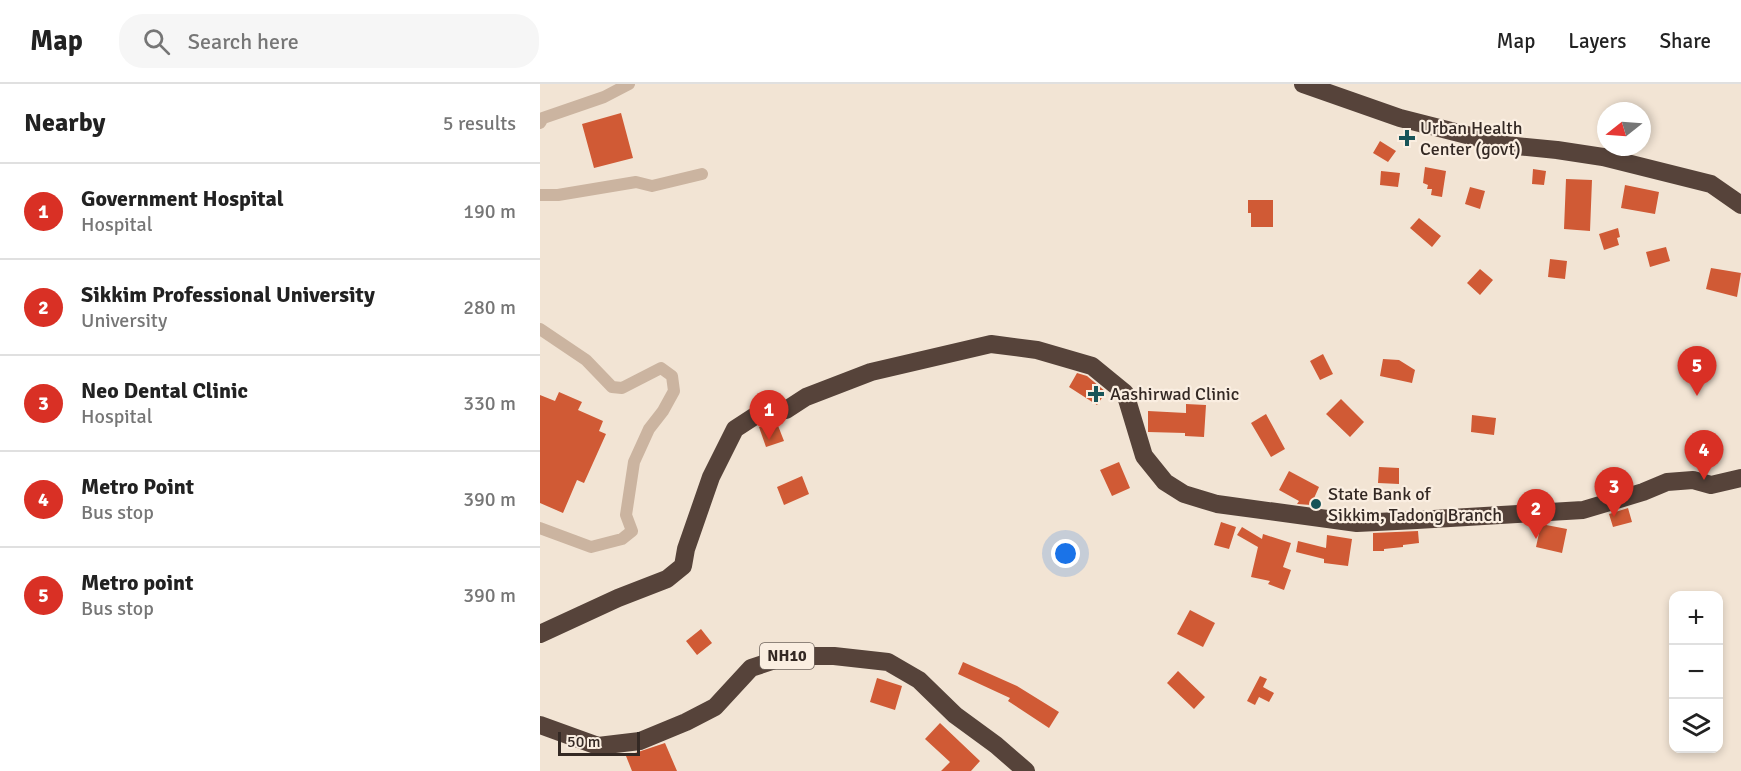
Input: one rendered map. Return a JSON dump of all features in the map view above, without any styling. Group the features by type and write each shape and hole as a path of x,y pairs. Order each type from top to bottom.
{"highway":[{"path":"1303,84 1400,118 1506,145 1603,157 1711,184 1741,205"},
{"path":"540,634 618,598 667,579 683,566 686,549 711,477 735,429 754,416 786,410 806,397 871,372 991,344 1037,350 1092,366 1125,393 1144,456 1165,482 1184,494 1217,504 1357,523 1583,510 1643,492 1666,482 1693,480 1711,485 1741,478"},
{"name":"NH10","path":"540,725 598,746 640,741 715,707 751,668 787,656 834,656 888,662 920,680 955,715 996,744 1026,771"}],"street":[{"path":"540,123 543,118 604,97 629,84"},
{"path":"540,195 558,195 636,182 652,186 702,174"},
{"path":"540,329 586,360 612,387 622,388 661,368 672,376 674,391 663,411 649,429 634,462 626,515 632,531 622,539 591,548 540,528"}],"building":[{"path":"621,113 633,158 594,168 582,124"},
{"path":"1380,141 1396,151 1388,162 1373,153"},
{"path":"1425,167 1446,171 1442,197 1431,195 1432,189 1427,189 1428,185 1423,183"},
{"path":"1533,169 1546,171 1544,185 1532,184"},
{"path":"1381,171 1400,173 1398,187 1380,185"},
{"path":"1566,179 1592,180 1590,231 1564,229"},
{"path":"1625,185 1659,192 1655,214 1621,208"},
{"path":"1470,187 1485,191 1480,209 1465,204"},
{"path":"1248,200 1273,200 1273,227 1251,227"},
{"path":"1419,218 1441,236 1432,247 1410,228"},
{"path":"1618,228 1619,245 1604,250 1599,234"},
{"path":"1666,247 1670,261 1650,267 1646,252"},
{"path":"1550,259 1567,261 1565,279 1548,277"},
{"path":"1711,268 1741,273 1737,297 1706,289"},
{"path":"1480,269 1493,280 1480,295 1467,283"},
{"path":"1323,354 1333,374 1320,380 1310,361"},
{"path":"1383,359 1399,360 1415,370 1412,383 1380,376"},
{"path":"1077,373 1087,376 1106,392 1097,405 1069,387"},
{"path":"559,392 582,402 578,410 603,421 599,431 606,434 584,483 577,480 563,513 540,503 540,395 555,401"},
{"path":"1341,399 1364,422 1350,437 1326,414"},
{"path":"1186,404 1206,405 1204,437 1185,436 1185,433 1148,432 1148,411 1186,413"},
{"path":"1266,414 1285,449 1271,457 1251,423"},
{"path":"1472,415 1496,418 1494,435 1471,432"},
{"path":"777,423 784,441 766,447 759,427"},
{"path":"1119,462 1130,488 1112,496 1100,470"},
{"path":"1379,467 1399,468 1399,484 1378,483"},
{"path":"1289,471 1319,487 1311,505 1297,504 1299,501 1279,490"},
{"path":"802,476 809,494 784,505 777,487"},
{"path":"1628,508 1632,522 1613,527 1609,514"},
{"path":"1221,522 1236,527 1229,549 1214,545"},
{"path":"1541,524 1567,529 1562,553 1536,547"},
{"path":"1242,527 1262,539 1263,534 1291,543 1283,567 1291,570 1284,590 1268,584 1270,581 1251,577 1258,547 1237,535"},
{"path":"1418,531 1419,543 1384,549 1384,551 1373,551 1373,533"},
{"path":"1327,535 1352,539 1348,566 1324,563 1324,559 1296,552 1298,541 1326,548"},
{"path":"1190,610 1215,623 1203,647 1177,634"},
{"path":"701,629 712,643 697,655 686,641"},
{"path":"963,662 1017,686 1059,712 1049,728 1008,701 1010,698 958,674"},
{"path":"1178,671 1205,697 1194,709 1167,683"},
{"path":"1260,676 1267,679 1263,687 1274,693 1269,702 1259,697 1255,705 1247,701"},
{"path":"877,678 902,686 895,710 870,702"},
{"path":"940,723 980,761 971,771 941,771 950,762 925,739"},
{"path":"665,743 677,771 632,771 626,756"}],"place":[{"name":"Urban Health Center (govt)","path":"1407,138"},
{"name":"Aashirwad Clinic","path":"1096,394"},
{"name":"Metro point","path":"1697,396"},
{"name":"Government Hospital","path":"769,440"},
{"name":"Metro Point","path":"1704,480"},
{"name":"State Bank of Sikkim, Tadong Branch","path":"1316,504"},
{"name":"Neo Dental Clinic","path":"1614,517"},
{"name":"Sikkim Professional University","path":"1536,539"}]}
